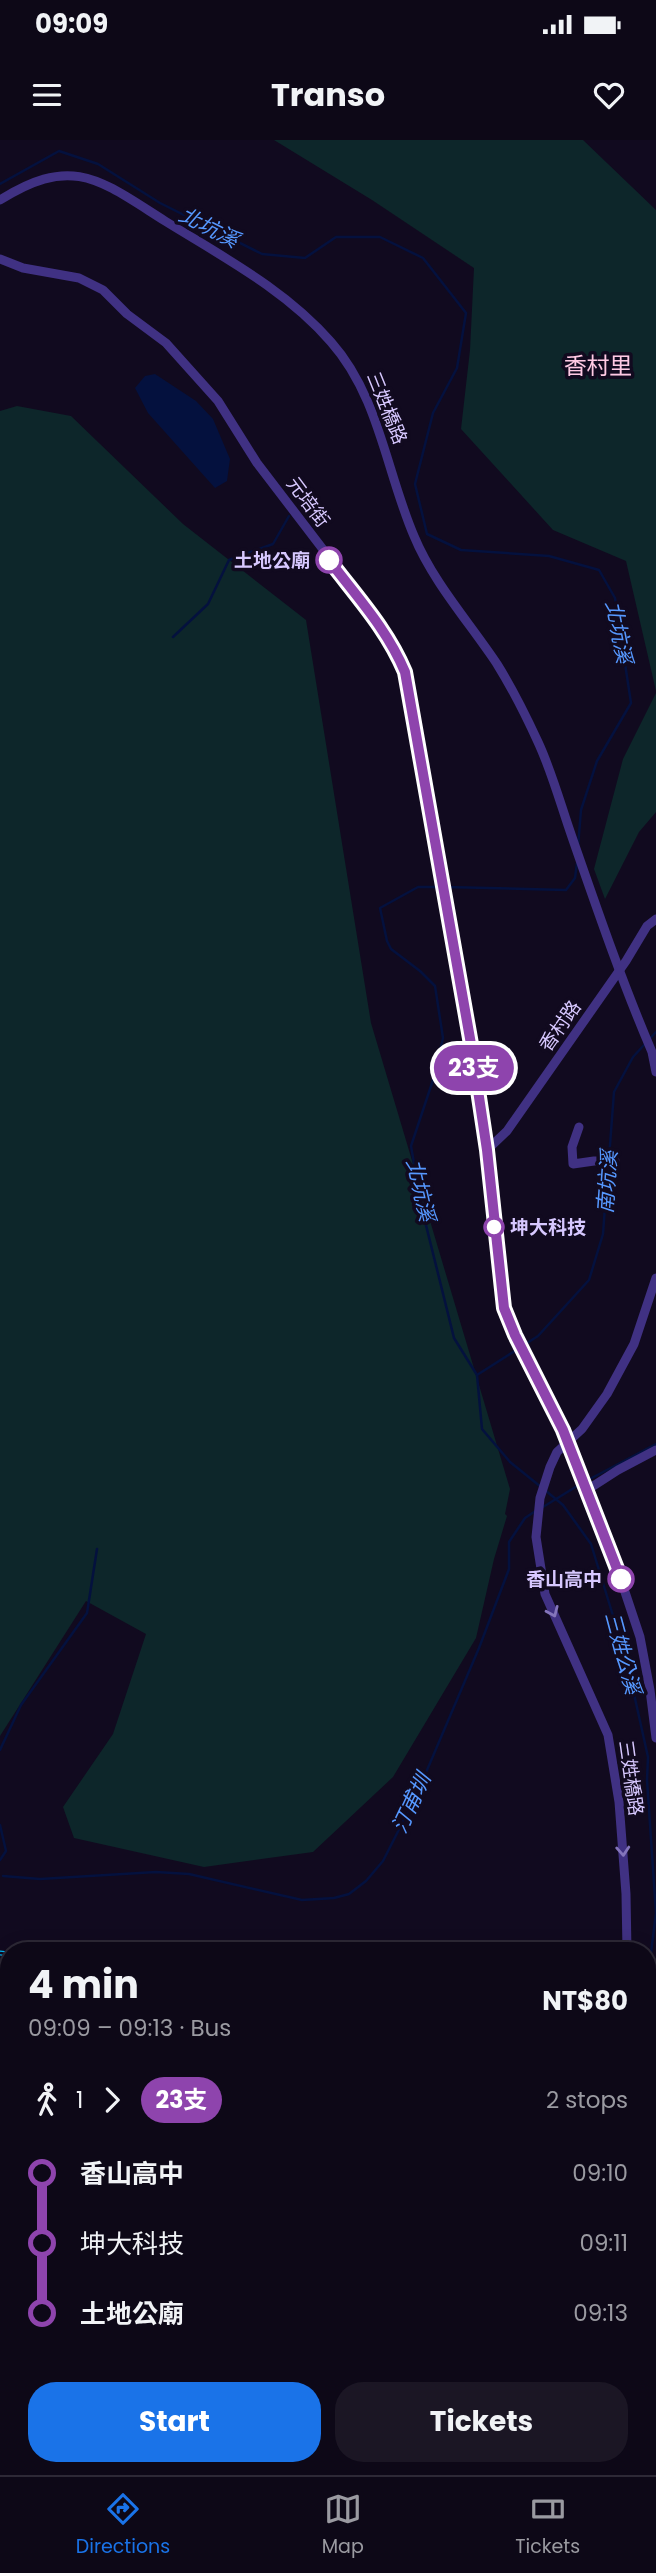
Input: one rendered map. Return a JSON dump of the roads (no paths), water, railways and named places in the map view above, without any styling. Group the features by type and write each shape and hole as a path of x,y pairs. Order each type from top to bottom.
{"street":[{"name":"三姓橋路","path":"0,200 37,179 61,174 89,177 259,279 306,316 332,343 354,372 369,405 415,538 449,596 499,667 540,744 620,969"},
{"name":"元培街","path":"0,259 23,268 79,278 103,290 127,314 166,343 218,401 257,463 377,620 398,654 405,672 487,1150"},
{"name":"香村路","path":"487,1150 507,1131 647,926 656,919"},
{"path":"620,969 644,1034 654,1050 656,1072"},
{"path":"579,1127 572,1147 573,1164 594,1160 615,1161"},
{"path":"487,1150 504,1308 567,1441 640,1637 656,1738"},
{"path":"567,1441 582,1429 607,1394 635,1344 656,1278"},
{"name":"三姓橋路","path":"567,1441 557,1452 550,1467 540,1498 536,1537 545,1594 608,1735 619,1802 627,1942"},
{"path":"587,1490 656,1450"}],"waterway":[{"name":"北坑溪","path":"0,184 59,151 98,164 160,203 262,254 305,258 336,237 380,237 423,258 466,313 457,368 433,413 415,484 427,534 461,550 549,556 599,570 615,598 631,703 597,761 581,810 578,846"},
{"path":"173,637 208,604 229,560 273,544 289,516"},
{"name":"北坑溪","path":"446,887 566,890 575,878 577,863"},
{"name":"北坑溪","path":"439,887 418,887 380,908 391,949 435,986 443,1038 433,1080 411,1146 422,1209 454,1338 477,1375 482,1429 510,1462 541,1487"},
{"name":"南坑溪","path":"609,1158 614,1092 633,1057 656,1032"},
{"name":"南坑溪","path":"524,1345 538,1336 589,1280 603,1234 608,1165"},
{"name":"南坑溪","path":"477,1375 518,1349"},
{"name":"汀甫圳","path":"588,1480 656,1444"},
{"name":"汀甫圳","path":"543,1507 582,1483"},
{"name":"三姓公溪","path":"546,1491 563,1505 591,1544 626,1658 648,1757 647,1780 656,1913 652,1942"},
{"name":"汀甫圳","path":"3,1876 40,1879 156,1872 189,1874 302,1900 349,1894 366,1881 383,1861 416,1796 479,1648 509,1569 509,1542 525,1518 537,1510"},
{"path":"0,1750 21,1705 87,1613 97,1549"},
{"path":"0,1825 6,1851 0,1860"}],"place":[{"name":"土地公廟","path":"329,560"},
{"name":"坤大科技","path":"494,1227"},
{"name":"香山高中","path":"621,1579"}],"district":[{"name":"香村里","path":"598,366"}]}
